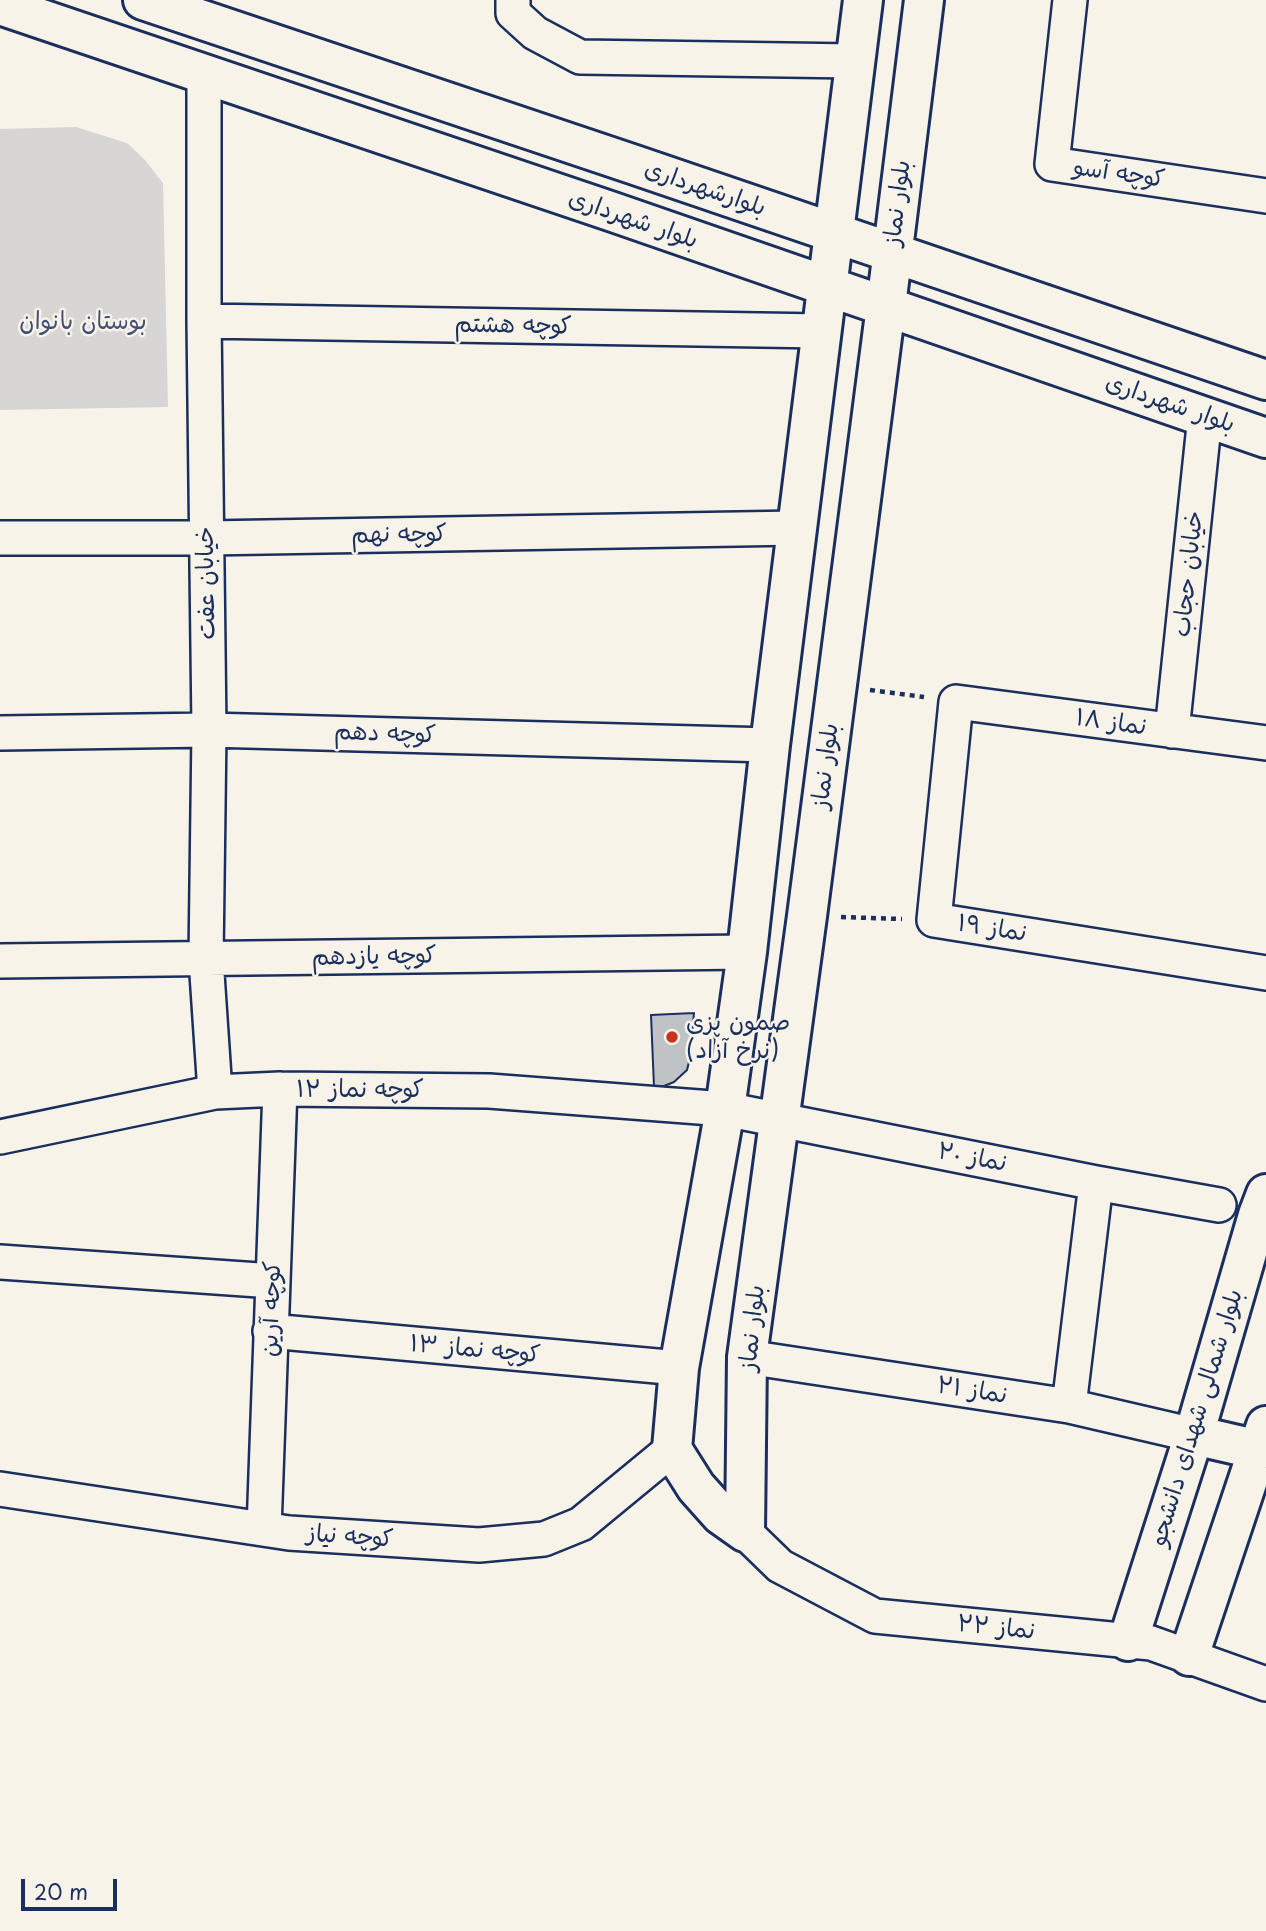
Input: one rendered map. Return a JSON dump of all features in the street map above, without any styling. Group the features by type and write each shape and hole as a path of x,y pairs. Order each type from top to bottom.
{"main road":[{"name":"بلوارشهرداری","path":"143,0 179,6 892,254 1266,380"},
{"path":"745,1532 722,1515 696,1487 672,1448 679,1368 724,1109 747,953 770,745 863,0"},
{"name":"بلوار نماز","path":"745,1532 747,1357 807,916 924,0"},
{"name":"بلوار شهرداری","path":"0,5 1266,438"},
{"name":"بلوار شمالی شهدای دانشجو","path":"1128,1641 1194,1435 1266,1194"},
{"path":"1189,1656 1264,1442 1194,1435"}],"street":[{"path":"513,0 513,13 535,33 580,57 855,61"},
{"name":"کوچه آسو","path":"1070,0 1052,164 1266,196"},
{"name":"خیابان عفت","path":"204,74 209,730 206,959 215,1093"},
{"name":"کوچه هشتم","path":"204,321 822,331"},
{"name":"خیابان حجاب","path":"1172,731 1205,416"},
{"name":"کوچه نهم","path":"0,538 207,538 797,528"},
{"name":"نماز ۱۸","path":"956,702 1266,743"},
{"name":"نماز ۱۹","path":"956,702 934,920 1266,973"},
{"name":"کوچه دهم","path":"0,733 209,730 770,745"},
{"name":"کوچه یازدهم","path":"0,961 747,953"},
{"name":"کوچه نماز ۱۲","path":"0,1137 215,1093 280,1089 489,1091 724,1109"},
{"name":"کوچه آرین","path":"264,1529 280,1089"},
{"name":"نماز ۲۰","path":"724,1109 1219,1205"},
{"path":"1069,1406 1096,1183"},
{"path":"0,1262 273,1281"},
{"name":"کوچه نماز ۱۳","path":"271,1331 679,1368"},
{"name":"نماز ۲۱","path":"747,1357 1069,1406 1194,1435"},
{"name":"کوچه نیاز","path":"0,1489 289,1533 479,1545 544,1539 581,1524 672,1448"},
{"name":"نماز ۲۲","path":"745,1532 780,1566 875,1616 1151,1643 1266,1684"}],"path":[{"path":"837,685 956,702"},
{"path":"807,916 934,920"}],"green space":[{"name":"بوستان بانوان","path":"76,127 127,143 163,183 168,407 0,410 0,129"}],"building":[{"name":"صمون پزی (نرخ آزاد)","path":"694,1013 687,1070 674,1082 654,1087 651,1015"}],"place":[{"name":"صمون پزی (نرخ آزاد)","path":"672,1037"}]}
